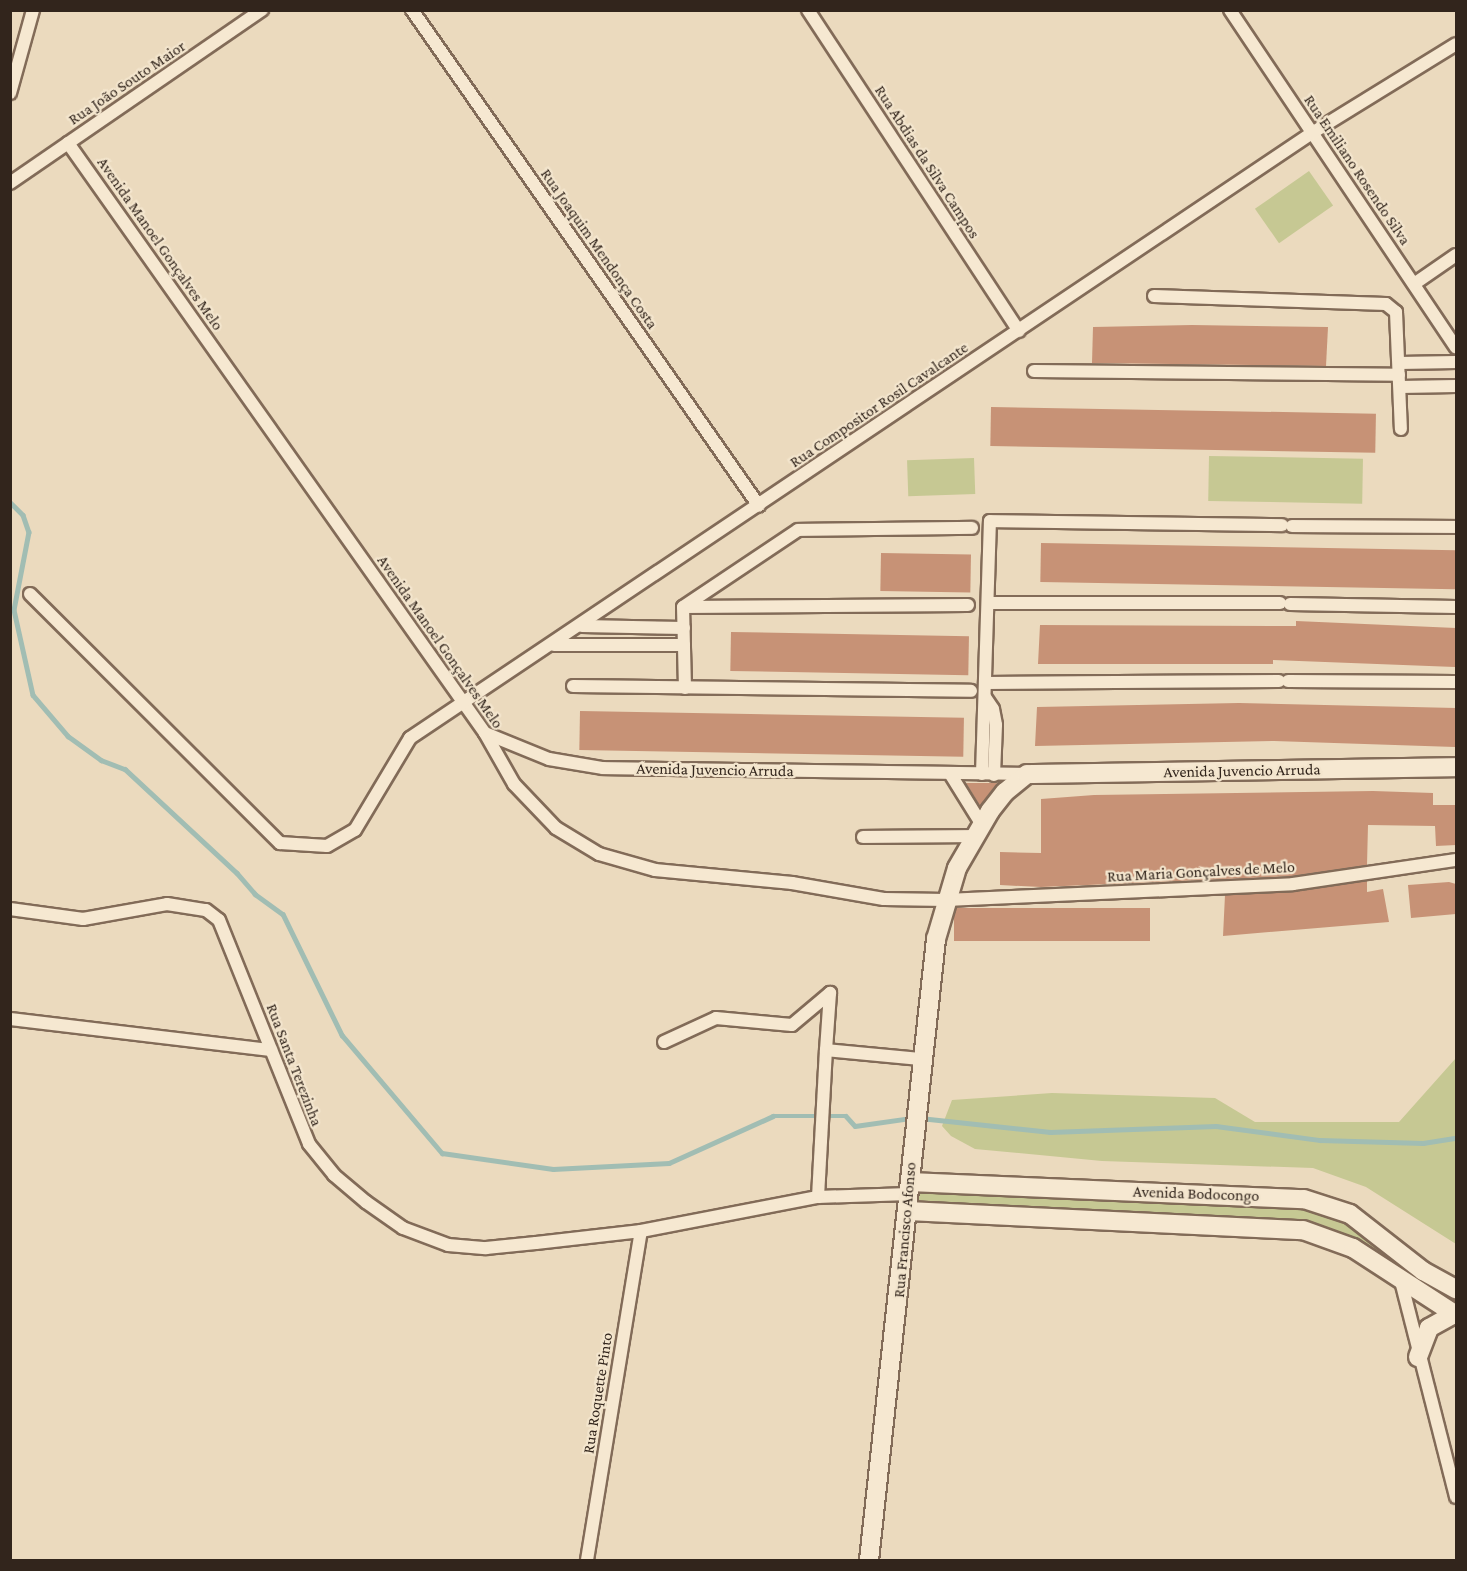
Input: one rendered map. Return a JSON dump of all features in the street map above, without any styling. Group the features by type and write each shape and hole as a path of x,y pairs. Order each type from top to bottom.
{"street":[{"path":"10,93 33,10"},
{"name":"Rua João Souto Maior","path":"12,177 68,143 262,10"},
{"name":"Rua Joaquim Mendonça Costa","path":"412,10 759,506"},
{"name":"Rua Abdias da Silva Campos","path":"808,10 1019,331"},
{"name":"Rua Emiliano Rosendo Silva","path":"1230,10 1456,347"},
{"name":"Rua Compositor Rosil Cavalcante","path":"30,594 280,843 327,846 355,830 410,738 465,705 1312,133 1456,44"},
{"name":"Avenida Manoel Gonçalves Melo","path":"68,143 485,733 514,784 556,828 599,854 655,870 792,883 884,900 946,900"},
{"path":"1414,284 1456,255"},
{"path":"1154,296 1386,304 1396,312 1401,429"},
{"path":"1399,375 1456,362"},
{"path":"1034,371 1399,375 1456,386"},
{"path":"988,774 985,697 990,521 1456,527"},
{"path":"683,607 798,530 972,528"},
{"path":"988,603 1456,607"},
{"path":"683,607 968,605"},
{"path":"683,607 685,688"},
{"path":"582,626 684,628"},
{"path":"554,645 684,645"},
{"path":"986,683 1456,682"},
{"path":"573,686 971,691"},
{"name":"Avenida Juvencio Arruda","path":"485,733 549,759 577,766 951,775 1456,767"},
{"name":"Rua Francisco Afonso","path":"869,1560 909,1196 920,1059 936,939 957,868 978,830 1005,792 1027,774"},
{"path":"862,837 978,830 951,775"},
{"name":"Rua Maria Gonçalves de Melo","path":"946,900 1293,884 1456,860"},
{"name":"Rua Santa Terezinha","path":"10,909 82,919 167,904 206,910 219,920 271,1050 288,1101 309,1144 334,1175 403,1228 448,1245 486,1248 641,1231"},
{"path":"664,1042 716,1018 792,1025 830,993 818,1197"},
{"path":"10,1019 271,1050"},
{"path":"826,1050 920,1059"},
{"name":"Avenida Bodocongo","path":"909,1196 1303,1230 1353,1248 1455,1315"},
{"name":"Avenida Bodocongo","path":"641,1231 818,1197 1304,1199 1350,1214 1423,1271 1456,1289"},
{"name":"Rua Roquette Pinto","path":"587,1560 641,1231"},
{"path":"1400,1277 1418,1357 1456,1497"},
{"path":"1418,1357 1429,1328 1455,1315"}],"green space":[{"path":"1309,171 1333,205 1279,243 1255,209"},
{"path":"1209,456 1363,459 1362,504 1208,501"},
{"path":"974,458 975,494 908,496 907,460"},
{"path":"1456,1058 1456,1244 1366,1187 1313,1168 1102,1161 975,1149 951,1136 942,1126 952,1100 1052,1093 1215,1098 1255,1122 1399,1122"},
{"path":"919,1190 1297,1204 1341,1217 1456,1295 1456,1311 1344,1236 1319,1226 917,1206"}],"building":[{"path":"1192,325 1328,327 1326,366 1092,363 1093,327"},
{"path":"991,407 1376,414 1375,453 990,446"},
{"path":"1041,543 1456,550 1455,589 1040,582"},
{"path":"881,553 971,555 970,593 880,591"},
{"path":"1296,621 1456,628 1455,667 1273,660 1273,664 1038,664 1040,625 1296,626"},
{"path":"731,632 969,636 968,675 730,671"},
{"path":"1239,703 1456,708 1455,747 1274,741 1035,746 1037,707"},
{"path":"580,711 964,718 963,757 579,750"},
{"path":"998,782 980,806 966,783 994,783"},
{"path":"1373,791 1433,793 1433,805 1456,805 1456,845 1436,846 1435,826 1368,825 1367,865 1292,876 1041,887 1000,885 1000,852 1041,853 1041,799 1094,795"},
{"path":"1367,881 1367,892 1383,889 1389,922 1223,936 1225,895 1293,892"},
{"path":"1449,882 1456,884 1456,914 1411,918 1408,885"},
{"path":"954,908 1150,908 1150,941 954,941"}],"waterway":[{"path":"10,502 23,515 29,532 14,610 33,695 68,736 101,760 125,769 237,873 255,894 283,914 342,1035 442,1153 553,1169 669,1163 773,1116 846,1116 855,1126 911,1118"},
{"path":"920,1118 1050,1132 1216,1126 1320,1140 1423,1143 1456,1138"}]}
